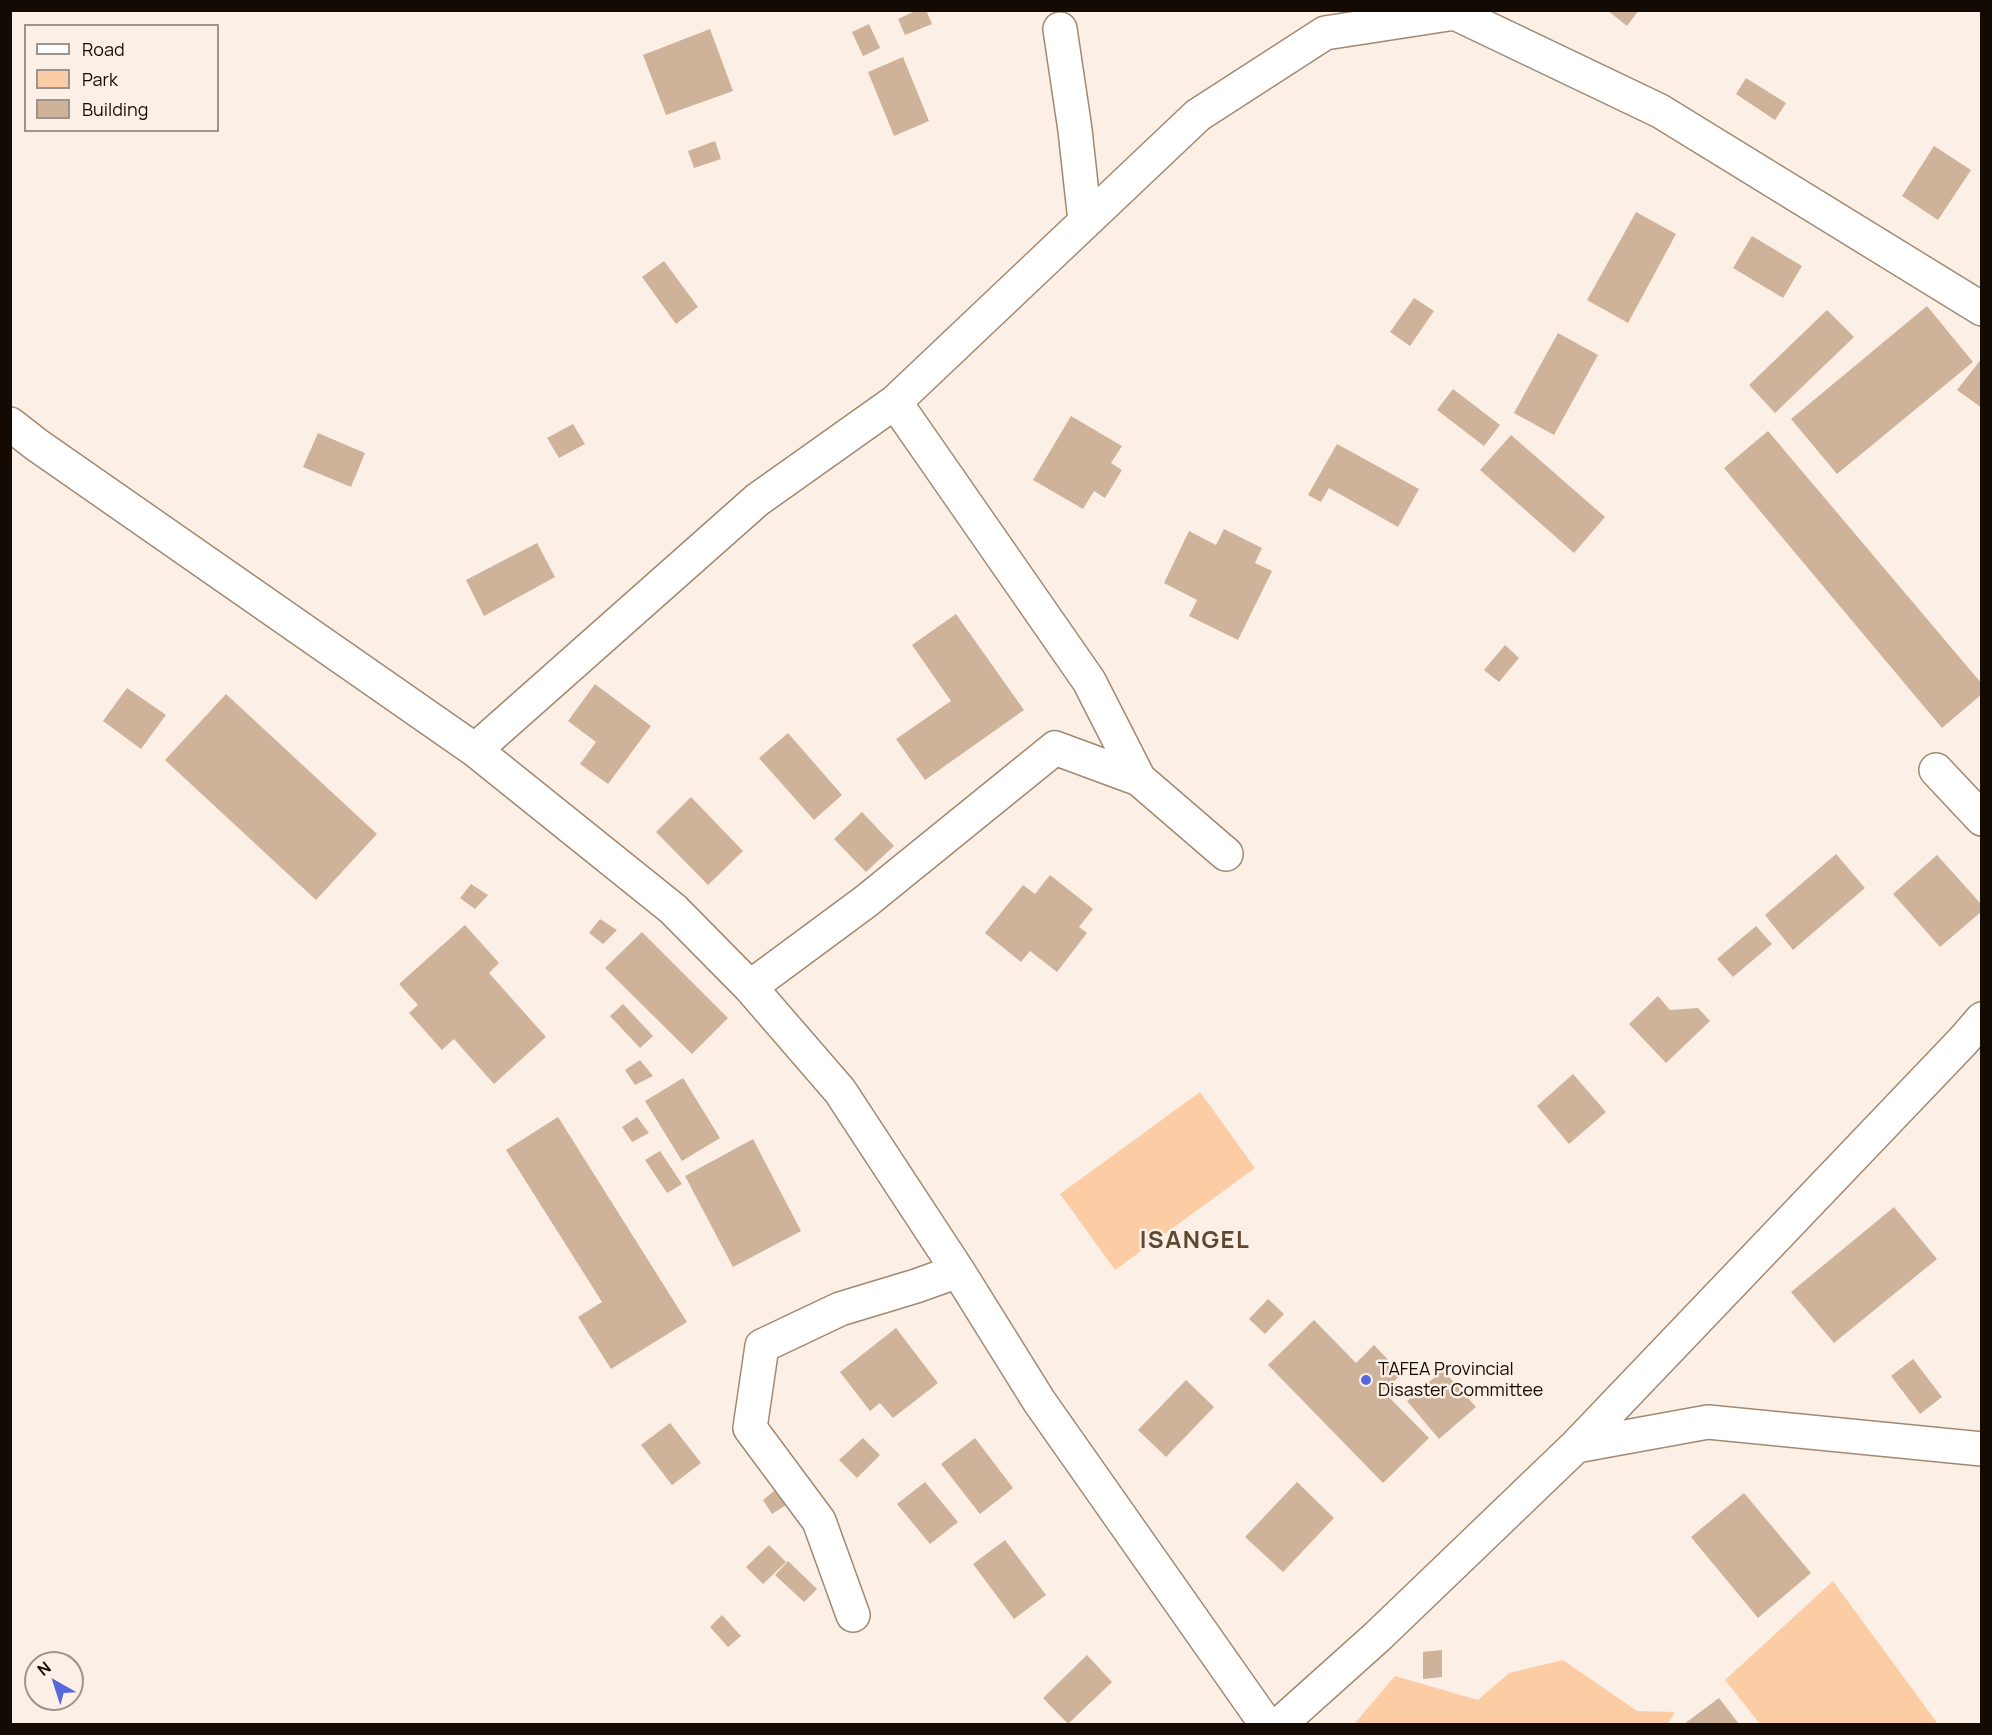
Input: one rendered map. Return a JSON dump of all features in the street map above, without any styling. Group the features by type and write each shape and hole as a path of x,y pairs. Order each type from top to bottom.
{"street":[{"path":"475,750 757,500 895,402 1198,115 1325,33 1455,13 1660,111 1982,309"},
{"path":"1060,29 1075,130 1085,221"},
{"path":"895,402 1089,681 1139,778"},
{"path":"10,424 37,446 475,750 674,909 750,987 840,1091 958,1271 1039,1401 1266,1725"},
{"path":"750,987 865,902 1055,748 1139,778 1226,854"},
{"path":"1936,770 1982,819"},
{"path":"1280,1725 1377,1637 1576,1446 1982,1019"},
{"path":"854,1615 819,1521 750,1428 762,1346 840,1309 958,1271"},
{"path":"1576,1446 1708,1422 1982,1449"}],"green space":[{"path":"1200,1092 1255,1168 1115,1270 1060,1194"},
{"path":"1833,1581 1938,1724 1760,1724 1725,1680"},
{"path":"1563,1660 1637,1711 1675,1712 1668,1724 1354,1724 1395,1676 1478,1700 1509,1673"}],"building":[{"path":"917,10 926,10 932,24 905,35 898,19"},
{"path":"1607,10 1639,10 1627,26"},
{"path":"869,24 880,48 863,56 852,32"},
{"path":"710,29 733,91 666,115 643,55"},
{"path":"903,57 929,121 894,136 868,72"},
{"path":"1746,78 1786,103 1775,120 1736,94"},
{"path":"715,141 721,159 694,168 688,151"},
{"path":"1934,146 1971,170 1938,220 1902,196"},
{"path":"1636,212 1676,234 1628,323 1587,300"},
{"path":"1752,236 1802,266 1783,298 1733,268"},
{"path":"664,261 698,307 676,324 642,277"},
{"path":"1414,298 1434,311 1410,346 1390,332"},
{"path":"1927,306 1973,362 1837,474 1791,419"},
{"path":"1827,310 1854,337 1775,413 1749,385"},
{"path":"1558,333 1598,355 1554,435 1514,413"},
{"path":"1982,358 1982,408 1957,390"},
{"path":"1453,389 1500,425 1484,446 1437,410"},
{"path":"1071,416 1122,446 1111,463 1122,470 1105,498 1094,491 1083,509 1033,480"},
{"path":"573,424 585,444 559,458 547,438"},
{"path":"1768,431 1982,684 1982,694 1942,728 1724,468"},
{"path":"318,433 365,453 351,487 303,467"},
{"path":"1511,435 1605,517 1574,553 1480,470"},
{"path":"1337,444 1419,489 1398,527 1329,488 1321,502 1308,495"},
{"path":"1224,529 1262,548 1255,563 1272,571 1238,640 1189,616 1197,600 1164,583 1189,531 1216,545"},
{"path":"537,543 555,577 484,616 466,580"},
{"path":"956,614 1024,710 925,780 896,739 951,701 912,645"},
{"path":"1505,645 1519,658 1499,682 1484,670"},
{"path":"595,684 651,726 608,784 580,764 596,742 568,721"},
{"path":"127,688 166,715 141,749 103,721"},
{"path":"226,694 377,834 316,900 165,760"},
{"path":"788,733 842,795 814,820 759,758"},
{"path":"691,797 743,851 708,885 656,832"},
{"path":"862,812 894,846 866,872 834,839"},
{"path":"1836,854 1865,888 1793,950 1765,915"},
{"path":"1937,855 1982,905 1982,911 1940,947 1893,894"},
{"path":"1050,875 1093,909 1079,927 1087,933 1057,972 1030,951 1021,962 985,933 1023,885 1035,894"},
{"path":"471,884 488,895 475,909 460,898"},
{"path":"600,919 617,930 603,944 589,933"},
{"path":"465,925 499,963 489,973 546,1037 494,1084 454,1039 442,1050 409,1013 418,1005 399,984"},
{"path":"1756,926 1772,944 1733,977 1717,959"},
{"path":"642,932 728,1018 692,1054 605,968"},
{"path":"1658,996 1670,1010 1698,1008 1710,1021 1666,1063 1629,1024"},
{"path":"623,1004 653,1036 640,1048 610,1016"},
{"path":"640,1060 653,1076 635,1085 625,1070"},
{"path":"1573,1074 1606,1112 1569,1144 1537,1106"},
{"path":"683,1078 720,1138 682,1161 645,1101"},
{"path":"558,1117 687,1322 611,1369 578,1317 602,1302 506,1150"},
{"path":"637,1117 649,1133 632,1142 622,1127"},
{"path":"753,1139 801,1231 733,1267 685,1176"},
{"path":"660,1151 682,1184 667,1193 645,1160"},
{"path":"1894,1207 1937,1259 1834,1343 1791,1292"},
{"path":"1268,1299 1284,1314 1265,1334 1249,1319"},
{"path":"1314,1320 1356,1363 1374,1345 1402,1374 1383,1391 1429,1438 1383,1483 1268,1365"},
{"path":"896,1328 938,1383 893,1418 880,1403 870,1411 840,1372"},
{"path":"1913,1359 1942,1397 1920,1414 1891,1376"},
{"path":"1443,1370 1476,1407 1439,1439 1407,1401"},
{"path":"1186,1380 1214,1407 1166,1457 1138,1430"},
{"path":"670,1423 701,1463 672,1485 641,1445"},
{"path":"863,1438 880,1455 857,1478 839,1460"},
{"path":"975,1438 1013,1488 980,1514 941,1464"},
{"path":"925,1482 958,1522 930,1544 897,1504"},
{"path":"1297,1482 1334,1518 1283,1572 1245,1537"},
{"path":"774,1491 786,1505 772,1514 763,1500"},
{"path":"1744,1493 1811,1573 1758,1618 1691,1537"},
{"path":"1005,1540 1046,1595 1014,1619 973,1564"},
{"path":"769,1545 786,1562 763,1584 746,1567"},
{"path":"788,1561 817,1589 804,1602 775,1575"},
{"path":"722,1615 741,1636 728,1647 710,1627"},
{"path":"1442,1650 1442,1677 1423,1679 1423,1652"},
{"path":"1087,1655 1112,1682 1068,1724 1043,1698"},
{"path":"1719,1698 1739,1724 1684,1724"}],"place":[{"name":"TAFEA Provincial Disaster Committee","path":"1366,1380"}],"district":[{"name":"ISANGEL","path":"1195,1241"}]}
